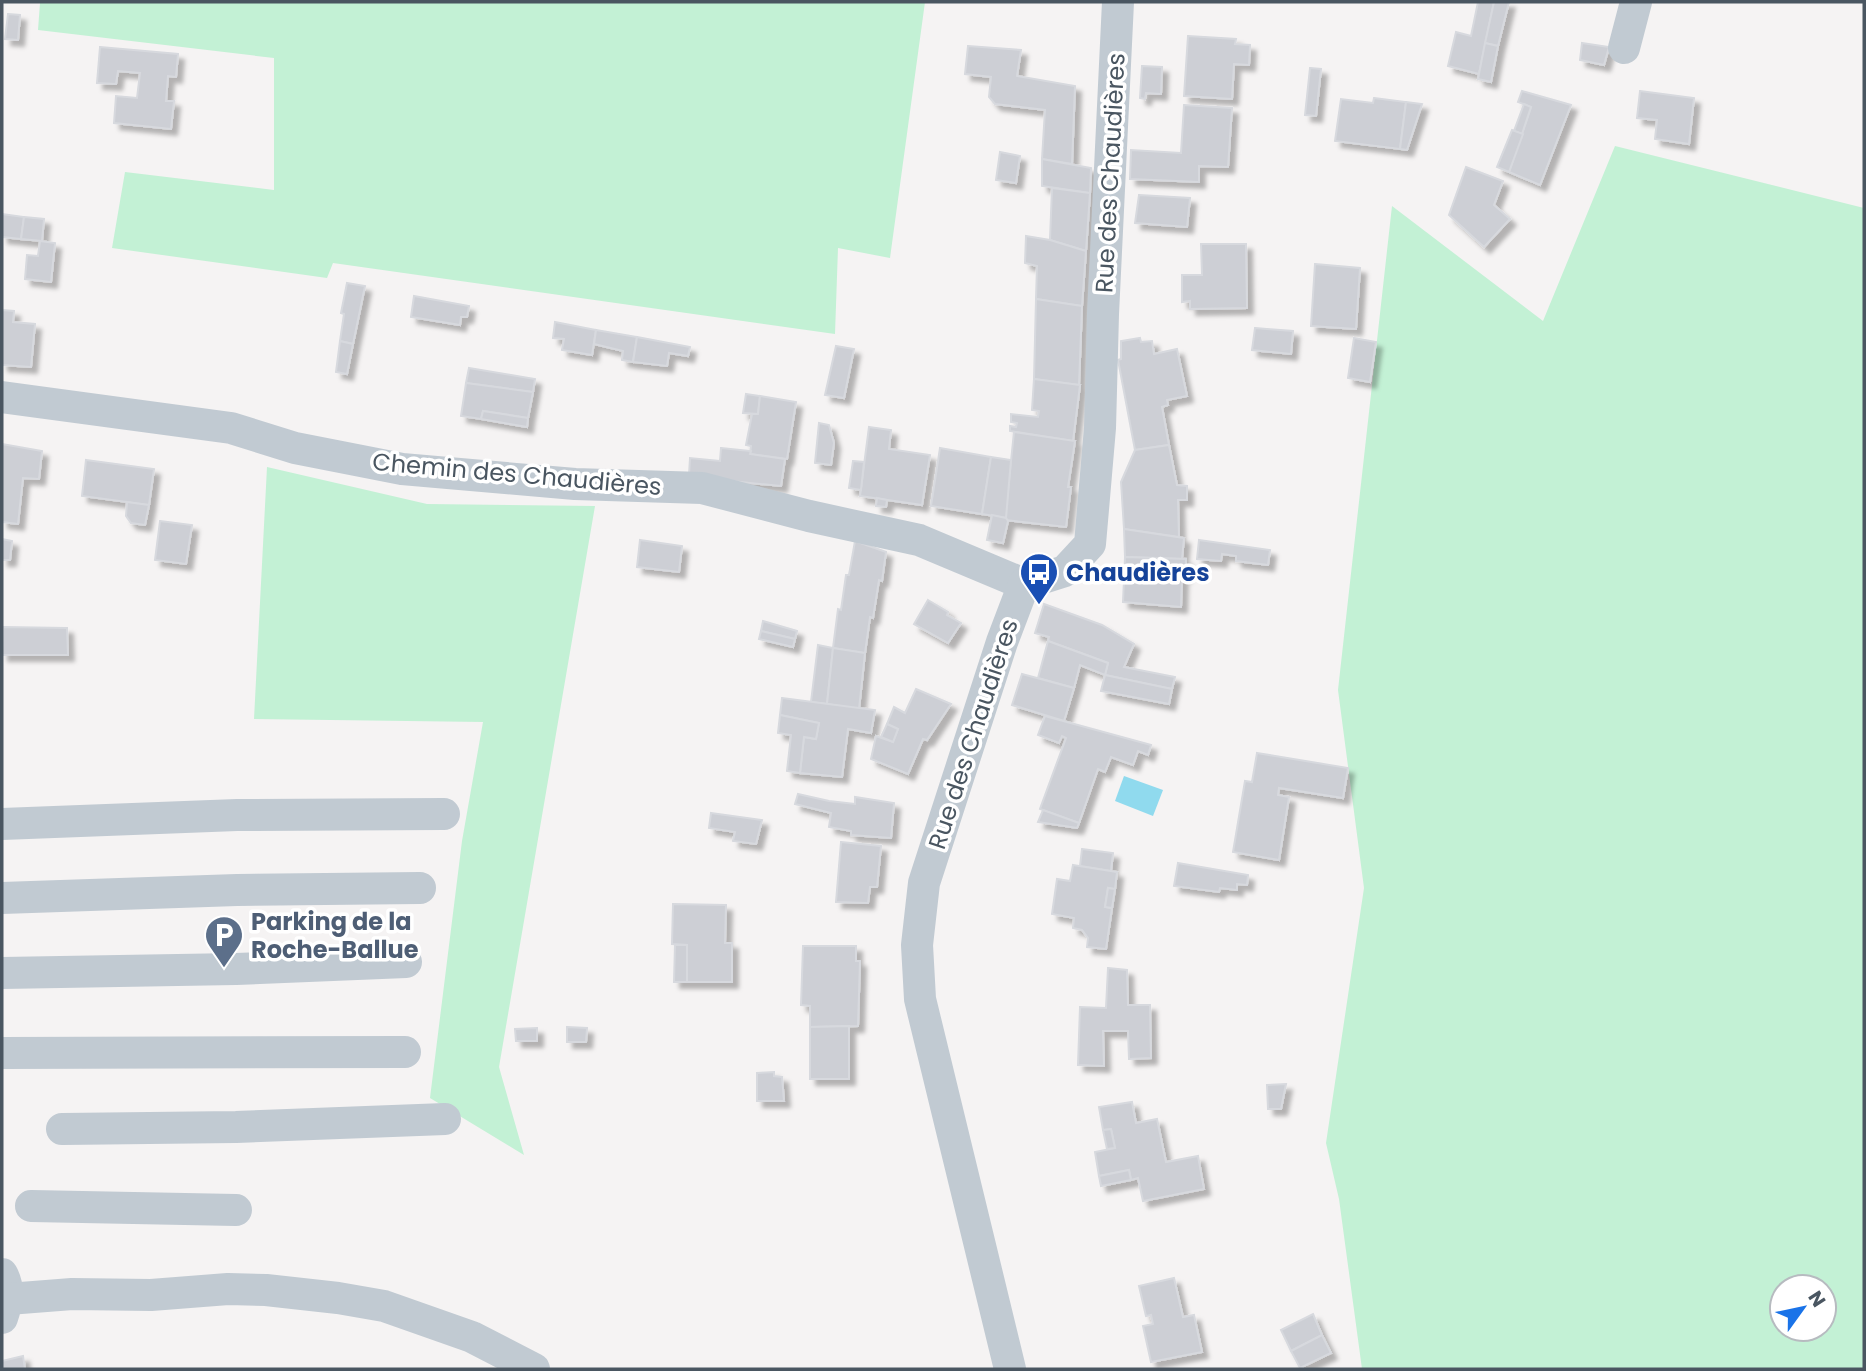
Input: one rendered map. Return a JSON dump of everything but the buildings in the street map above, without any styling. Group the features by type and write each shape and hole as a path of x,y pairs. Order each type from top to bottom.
{"street":[{"name":"Rue des Chaudières","path":"1010,1369 920,999 917,945 924,883 1002,642 1024,583 1065,571 1090,544 1100,428 1118,2"},
{"path":"1624,48 1636,2"},
{"name":"Chemin des Chaudières","path":"2,397 231,428 295,448 402,469 575,484 702,488 809,516 919,540 1024,583"},
{"path":"2,824 237,815 444,814"},
{"path":"2,898 237,890 420,888"},
{"path":"2,973 236,969 406,962"},
{"path":"2,1053 405,1052"},
{"path":"62,1129 236,1127 445,1119"},
{"path":"31,1206 236,1210"},
{"path":"4,1297 150,1295 228,1289 266,1290 338,1298 384,1306 472,1337 534,1369"}],"green space":[{"path":"25,2 925,2 890,258 838,248 835,334 333,263 327,278 112,248 125,172 274,190 274,58 38,30 40,3"},
{"path":"1615,146 1864,208 1864,1369 1362,1369 1339,1199 1326,1143 1364,888 1338,690 1392,206 1543,321"},
{"path":"267,467 427,504 595,506 499,1067 524,1155 430,1098 462,841 483,722 254,719"}],"water":[{"path":"1124,776 1163,790 1153,816 1115,801"}],"place":[{"name":"Chaudières","path":"1039,606"},
{"name":"Parking de la Roche-Ballue","path":"224,969"}]}
